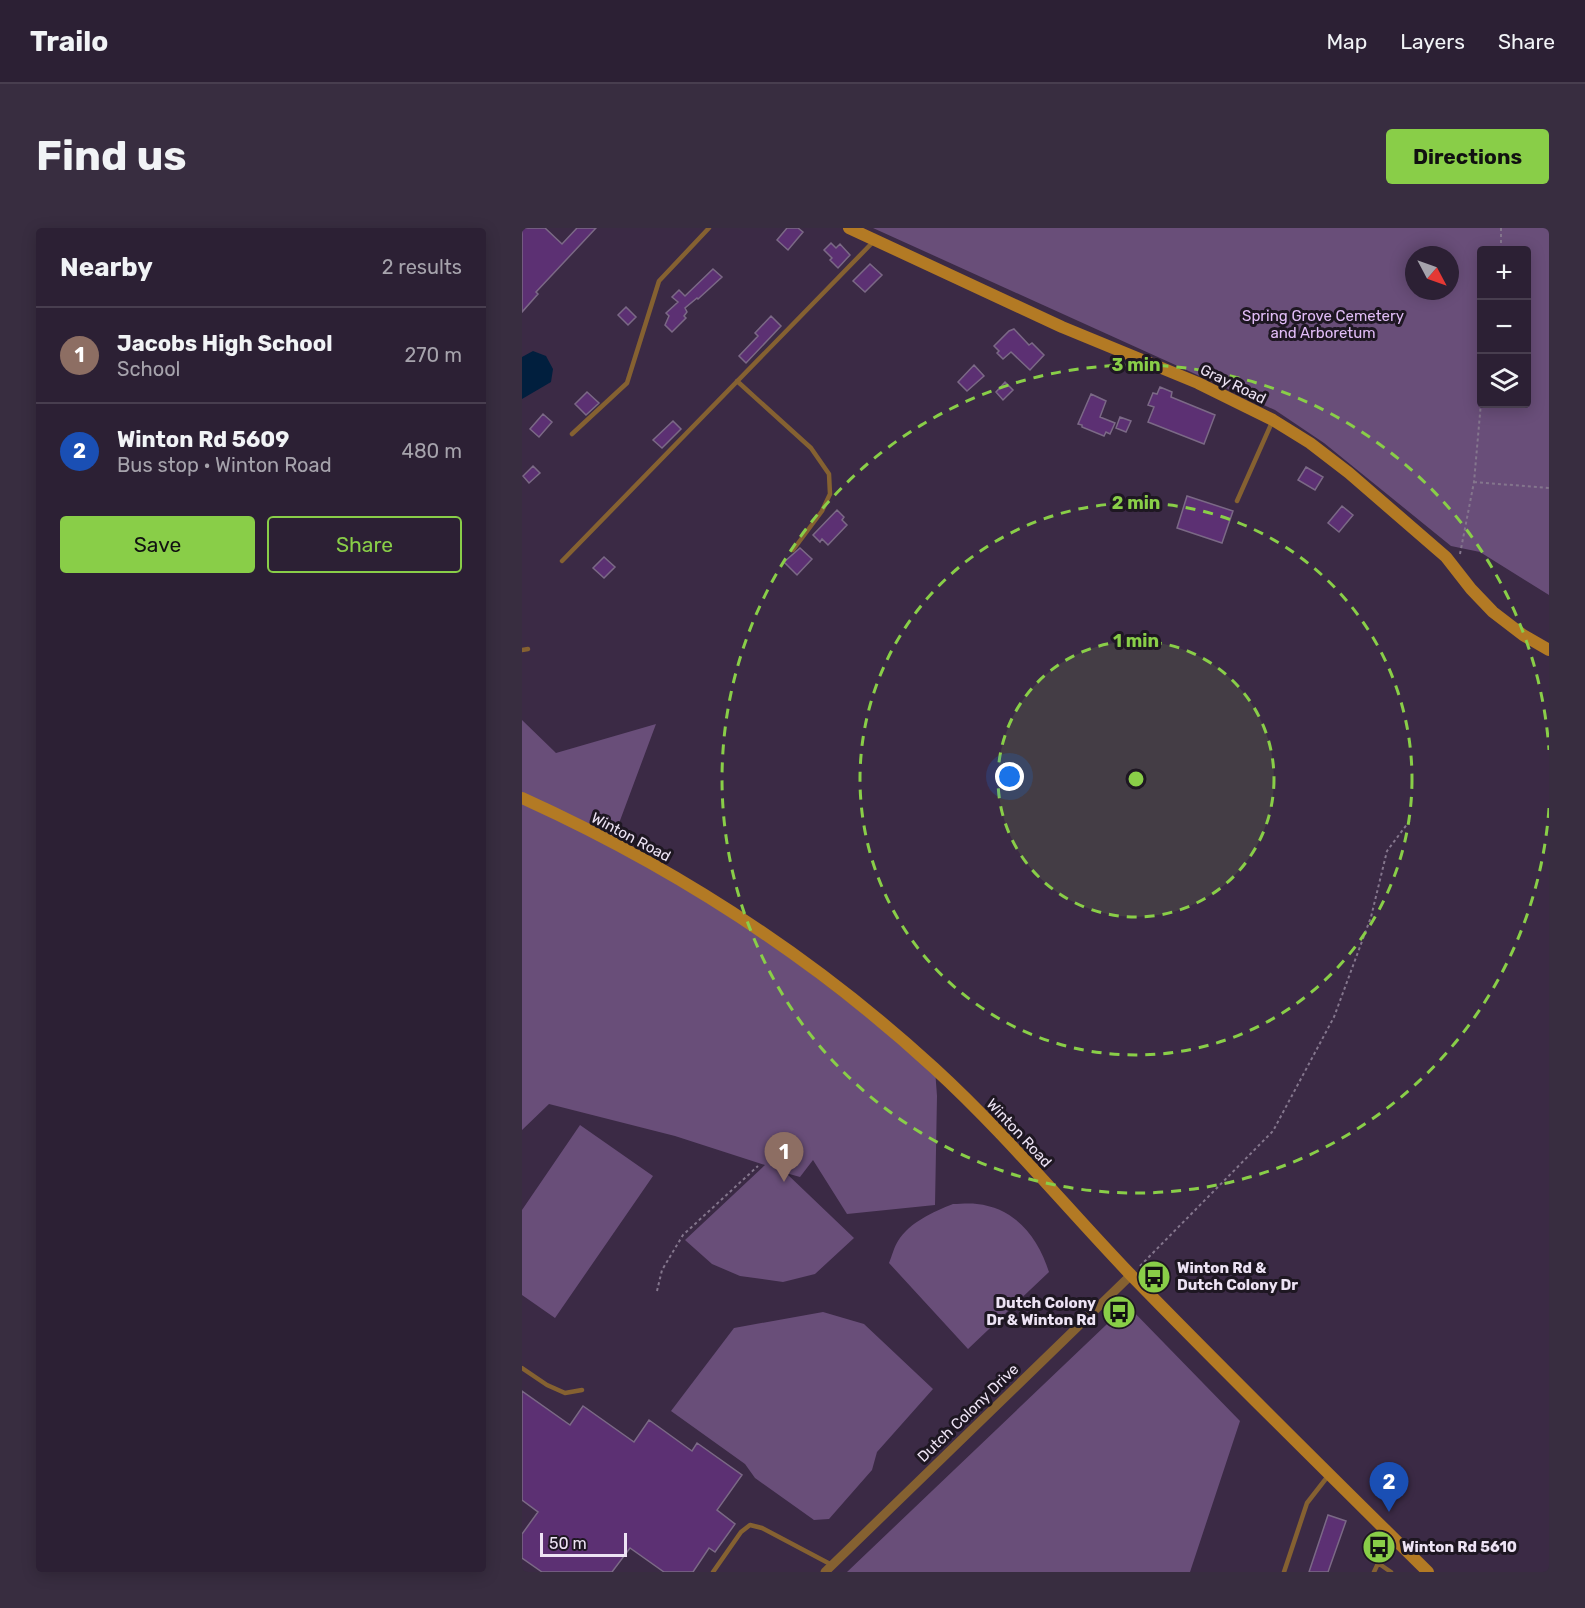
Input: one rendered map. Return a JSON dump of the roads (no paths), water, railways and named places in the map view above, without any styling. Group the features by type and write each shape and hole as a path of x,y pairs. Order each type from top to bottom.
{"main road":[{"name":"Gray Road","path":"849,228 1071,331 1198,383 1273,420 1310,443 1348,473 1446,557 1471,589 1494,612 1524,635 1549,650"},
{"name":"Winton Road","path":"522,798 673,876 784,947 838,986 927,1061 983,1115 1131,1275 1428,1572"}],"street":[{"name":"Dutch Colony Drive","path":"829,1568 1131,1275"}],"lane":[{"path":"572,434 627,383 658,281 710,228"},
{"path":"562,561 874,240"},
{"path":"736,381 811,448 828,474 830,494 822,511 793,550"},
{"path":"1237,501 1273,420"},
{"path":"522,1368 547,1385 566,1393 582,1390"},
{"path":"1284,1572 1307,1503 1329,1474"},
{"path":"713,1572 741,1532 750,1525 762,1528 829,1568"},
{"path":"1374,1572 1378,1563 1397,1541"},
{"path":"1378,1563 1390,1572"}],"water":[{"path":"533,351 546,356 553,369 551,382 522,399 522,357"}],"place":[{"name":"Jacobs High School","path":"784,1182"},
{"name":"Winton Rd & Dutch Colony Dr","path":"1154,1277"},
{"name":"Dutch Colony Dr & Winton Rd","path":"1119,1312"},
{"name":"Winton Rd 5609","path":"1389,1512"},
{"name":"Winton Rd 5610","path":"1379,1547"}],"park label":[{"name":"Spring Grove Cemetery and Arboretum","path":"1323,324"}]}
